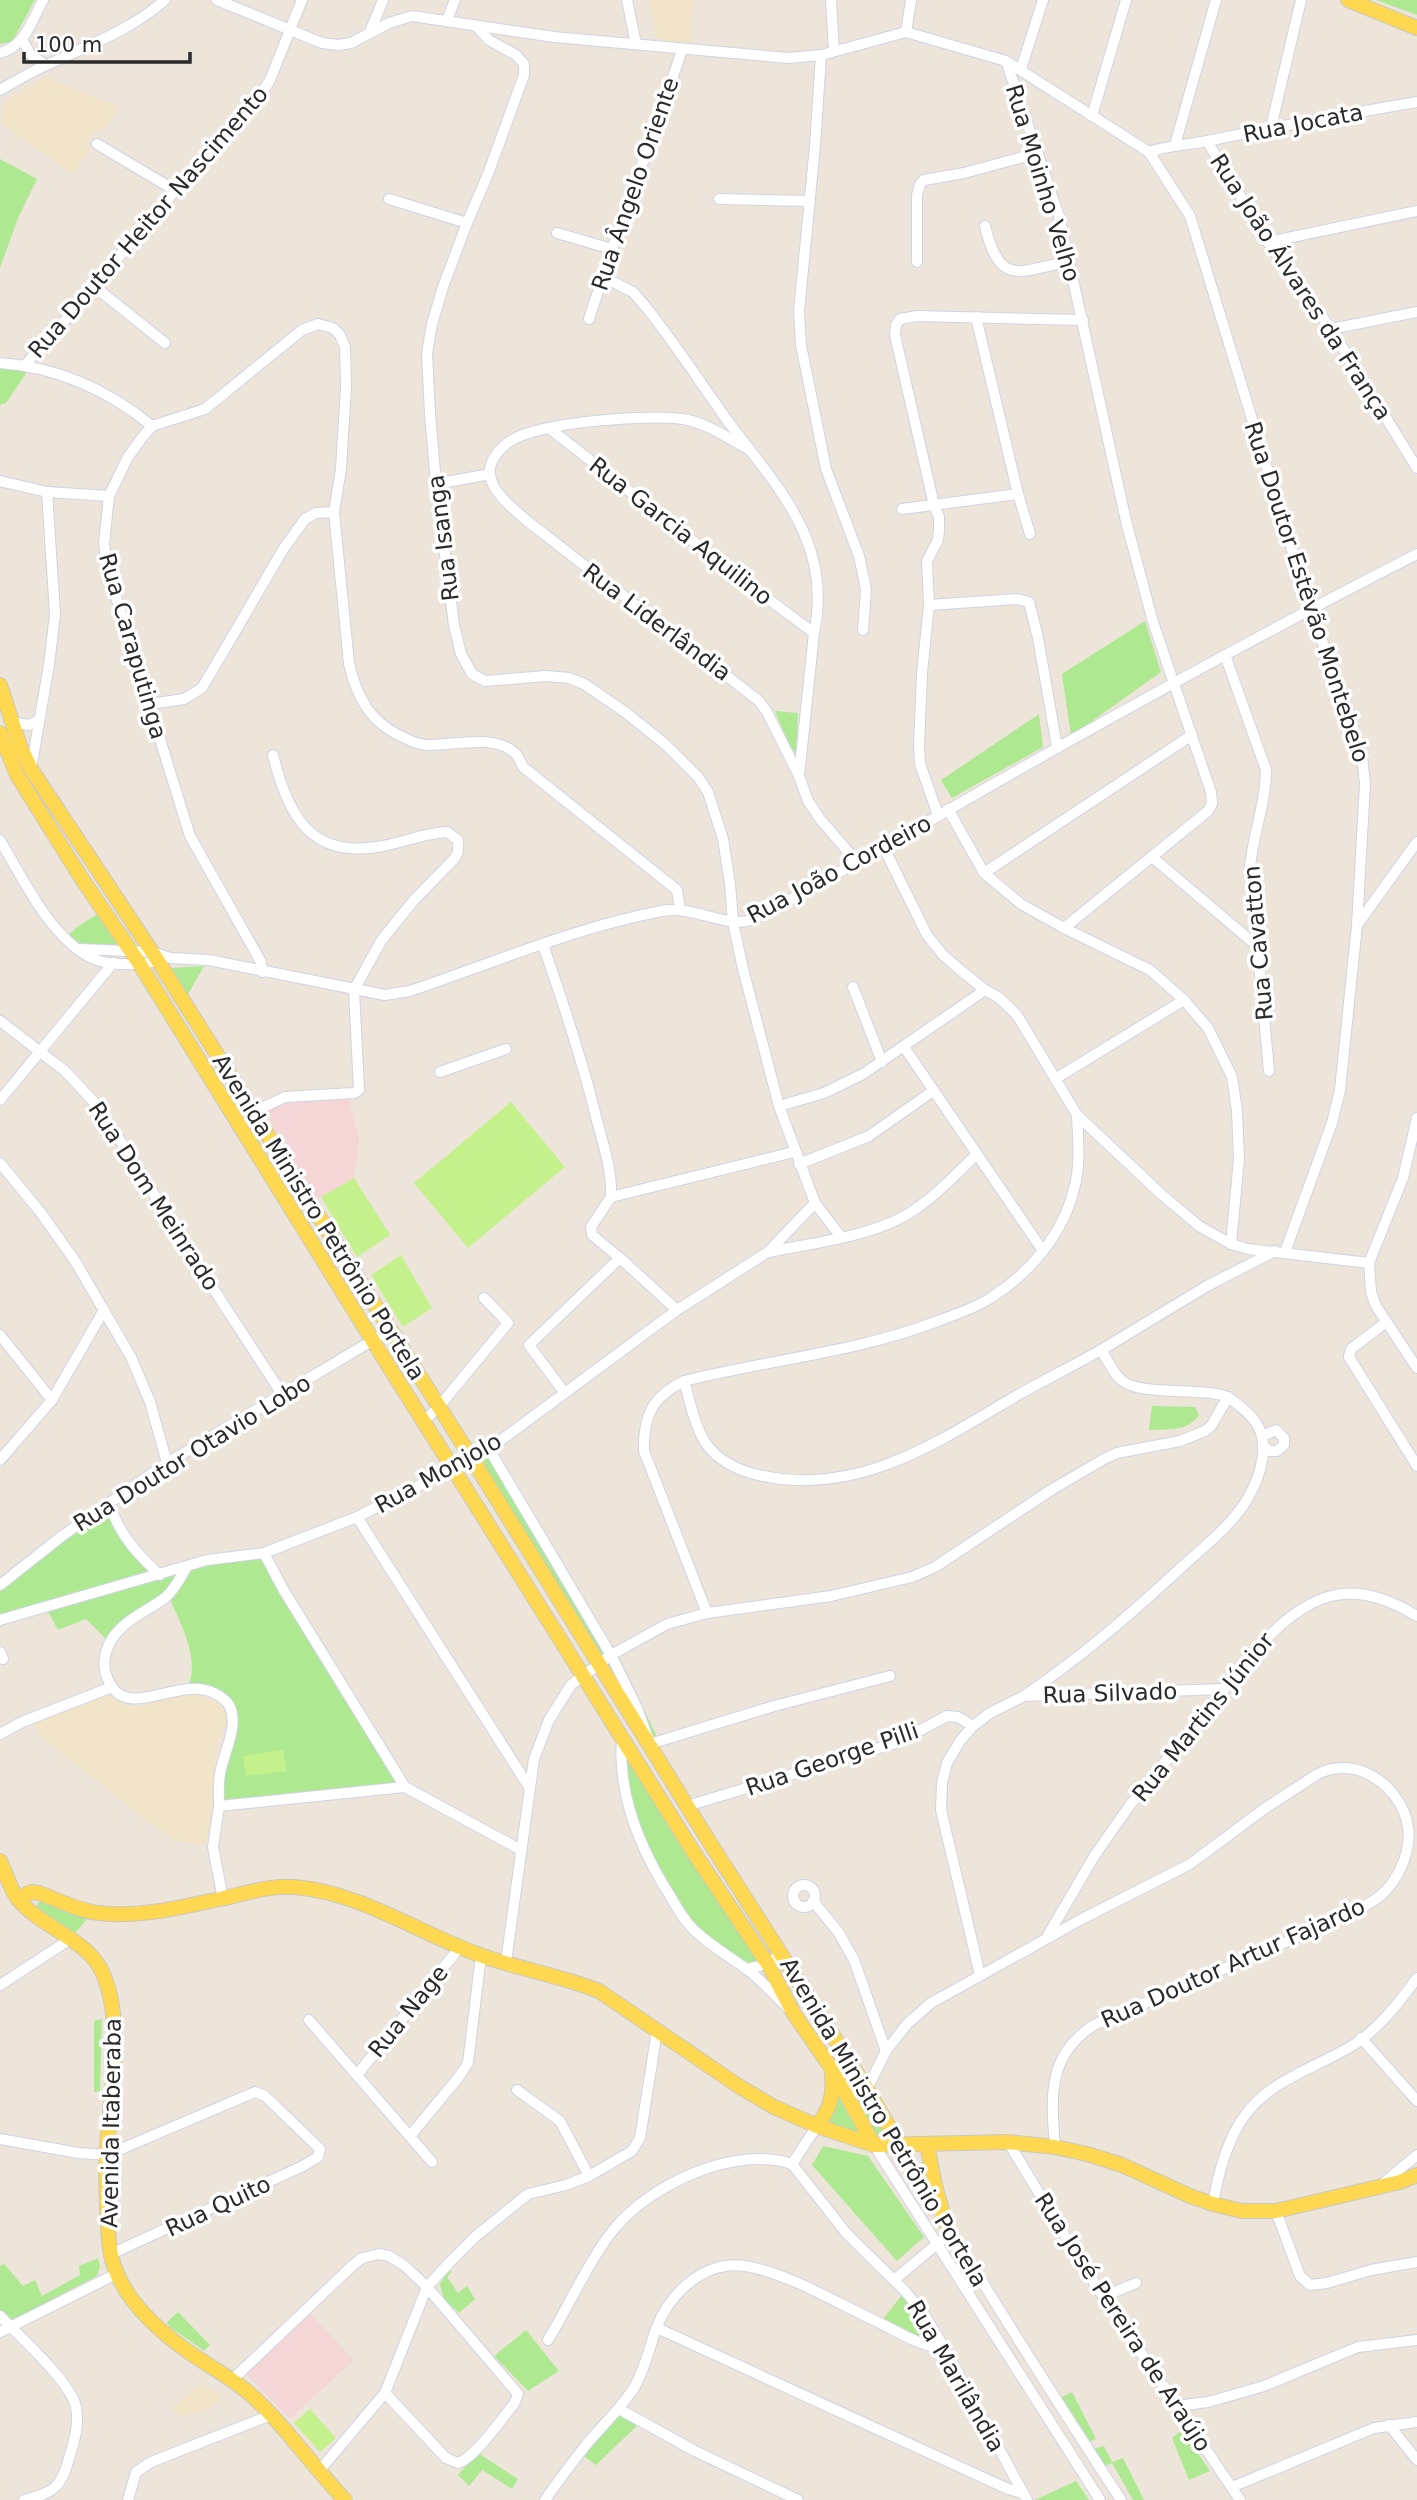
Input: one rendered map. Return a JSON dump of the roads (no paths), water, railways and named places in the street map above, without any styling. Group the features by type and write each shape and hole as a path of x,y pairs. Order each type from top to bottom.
{"main road":[{"path":"1348,0 1417,28"},
{"name":"Avenida Ministro Petrônio Portela","path":"0,685 11,722 31,769 160,957 253,1112 390,1330 605,1659 650,1744 687,1806 867,2089 899,2144"},
{"name":"Avenida Ministro Petrônio Portela","path":"0,733 18,775 80,876 136,958 696,1857 768,1964 794,2014 832,2069 874,2145"},
{"path":"0,1861 39,1893 93,1912 119,1914 172,1909 261,1889 290,1886 316,1889 363,1904 481,1955 599,1992 755,2096 817,2126 874,2145 1008,2142 1055,2147 1122,2165 1213,2204 1242,2211 1276,2211 1417,2175"},
{"name":"Avenida Itaberaba","path":"0,1861 18,1899 96,1962 103,1972 112,2000 114,2024 107,2155 108,2222 111,2255 130,2298 164,2332 192,2354 233,2379 271,2415 345,2500"},
{"path":"18,1899 27,1894 39,1893"},
{"path":"817,2126 829,2109 833,2095 832,2069"},
{"path":"927,2144 933,2181 948,2228"}],"street":[{"path":"0,52 16,46 22,39 43,0"},
{"path":"0,90 45,65 119,32 165,0"},
{"path":"217,0 289,31 322,43 338,45 351,43 389,23 412,16 554,37 789,58 821,54 906,32 911,0"},
{"name":"Rua Doutor Heitor Nascimento","path":"26,365 95,287 131,241 264,93 302,0"},
{"path":"369,34 383,0"},
{"path":"447,20 455,0"},
{"path":"626,0 636,44"},
{"path":"831,0 834,51"},
{"path":"1021,69 1043,0"},
{"path":"1092,116 1126,0"},
{"path":"1175,145 1216,0"},
{"path":"1271,128 1301,0"},
{"name":"Rua Isanga","path":"475,25 489,40 516,55 524,64 524,75 467,223 432,324 427,353 436,484 454,625 467,668 478,679 485,681 546,676 569,678 584,684 666,745 698,777 708,792 717,816 730,884 733,922 763,1052 779,1106 815,1203 841,1237"},
{"name":"Rua Moinho Velho","path":"906,32 1006,61 1017,100 1059,216 1126,521 1153,622 1211,792 1212,804 1208,811 1152,857"},
{"path":"22,39 30,54 45,65"},
{"name":"Rua Ângelo Oriente","path":"589,319 682,50"},
{"path":"821,54 799,311 801,345 827,469 859,556 866,589 863,631"},
{"path":"1006,61 1149,152"},
{"name":"Rua Jocata","path":"1149,152 1175,145 1417,102"},
{"name":"Rua João Álvares da França","path":"1207,141 1268,242 1331,329 1415,458"},
{"path":"97,144 176,191"},
{"name":"Rua Doutor Estêvão Montebelo","path":"1149,152 1190,216 1310,609 1362,756 1365,784 1357,925 1340,1090 1332,1123 1280,1252"},
{"path":"917,262 917,195 920,184 925,180 964,173 1038,153"},
{"path":"389,199 467,223"},
{"path":"719,200 810,201"},
{"path":"1268,242 1417,211"},
{"path":"985,226 991,250 999,264 1007,269 1018,271 1071,261"},
{"path":"557,233 612,249"},
{"path":"603,277 633,292 646,307 776,482 790,505 810,550 817,572 819,610 814,633 799,776"},
{"path":"95,287 165,343"},
{"path":"1331,329 1417,312"},
{"path":"1083,320 917,316 900,319 896,325 895,335 939,517 938,540 927,561 929,605 922,673 920,764 943,812 984,873 1021,904 1150,970 1184,1000 1208,1028 1232,1077 1239,1159 1231,1244"},
{"path":"976,317 1030,534"},
{"path":"0,363 26,365 77,380 135,412 152,426 205,409 302,330 317,324 333,328 345,347 346,387 341,469 334,512 349,664 354,687 373,719 393,733 427,745 480,741 514,752 523,767 677,890 680,909"},
{"path":"436,484 492,480 492,463 499,451 513,439 548,428 638,417 666,417 700,424 750,450"},
{"name":"Rua Caraputinga","path":"152,426 128,457 109,496 104,543 107,568 190,836 261,962 261,972"},
{"name":"Rua Garcia Aquilino","path":"548,428 814,633"},
{"name":"Rua Liderlândia","path":"492,480 526,520 758,701 767,712 799,776 808,801 858,863"},
{"path":"0,481 47,492 109,496"},
{"path":"31,769 55,614 47,492"},
{"path":"902,509 1018,494"},
{"path":"150,704 184,699 202,688 284,548 305,519 316,513 334,512"},
{"name":"Rua João Cordeiro","path":"0,840 51,923 79,949 96,960 113,963 160,957 209,960 385,995 410,991 543,945 662,911 680,909 733,922 752,920 858,863 1057,747 1417,554"},
{"path":"929,605 1017,599 1029,602 1057,747"},
{"name":"Rua Cavatton","path":"1225,655 1266,770 1266,788 1252,843 1250,867 1269,1072"},
{"path":"11,722 29,725 39,720"},
{"path":"984,873 1192,735"},
{"path":"253,1112 285,1097 354,1093 360,1084 354,990 381,941 458,852 458,840 447,832 362,850 342,849 326,844 310,832 294,814 279,779 273,755"},
{"path":"1357,925 1417,842"},
{"path":"884,848 927,935 943,955 1017,1015 1077,1115 1161,1194 1199,1226 1231,1244 1248,1249 1369,1263"},
{"path":"1064,928 1152,857 1256,946"},
{"path":"543,945 578,1046 609,1165 611,1197 590,1227 592,1235 677,1310"},
{"name":"Rua João Cordeiro","path":"79,949 136,958"},
{"path":"0,1100 113,963"},
{"path":"853,987 882,1062"},
{"path":"779,1106 824,1093 863,1074 985,990"},
{"path":"1055,1079 1184,1000"},
{"name":"Rua Dom Meinrado","path":"0,1021 65,1071 93,1101 282,1394"},
{"path":"904,1046 1043,1251"},
{"path":"440,1072 506,1049"},
{"path":"799,1164 869,1136 933,1091"},
{"path":"707,1613 644,1451 644,1433 655,1401 668,1389 684,1381 862,1344 918,1328 990,1298 1017,1279 1043,1251 1060,1226 1075,1187 1079,1163 1077,1115"},
{"path":"1417,1118 1403,1178 1369,1263 1371,1292 1385,1323 1417,1368"},
{"path":"611,1197 794,1152"},
{"path":"768,1252 841,1237 905,1216 924,1204 977,1154"},
{"path":"0,1163 48,1222 75,1261 131,1357 150,1402 167,1464"},
{"name":"Rua Monjolo","path":"0,1620 207,1560 264,1553 357,1517 472,1459 677,1310 768,1252 815,1203"},
{"path":"684,1381 695,1419 706,1442 720,1458 752,1474 780,1480 825,1480 874,1470 896,1462 972,1423 1207,1286 1280,1252"},
{"path":"564,1392 529,1345 620,1258"},
{"path":"423,1421 439,1406 508,1323 484,1298"},
{"path":"0,1460 52,1400 104,1310"},
{"path":"1385,1323 1351,1349 1349,1357 1417,1466"},
{"name":"Rua Doutor Otavio Lobo","path":"0,1585 109,1503 167,1464 390,1330"},
{"path":"0,1335 52,1400"},
{"path":"1024,1696 1093,1647 1230,1521 1247,1499 1260,1469 1262,1441 1250,1416 1228,1397 1206,1391 1153,1390 1132,1386 1118,1377 1101,1350"},
{"path":"506,1962 528,1787 534,1759 549,1720 571,1685 605,1659 667,1624 707,1613 831,1596 912,1577 935,1567 1051,1490 1104,1459 1117,1453 1180,1441 1205,1431 1211,1426 1228,1397"},
{"name":"Avenida Ministro Petrônio Portela","path":"489,1449 605,1659"},
{"path":"109,1503 115,1521 135,1552 160,1575"},
{"path":"357,1517 528,1787"},
{"path":"264,1553 283,1589 405,1787 521,1850"},
{"path":"187,1566 168,1595 126,1623 110,1643 104,1658 104,1669 112,1688 128,1699 139,1700 200,1687 222,1697 230,1707 231,1733 220,1775 213,1847 223,1899"},
{"name":"Rua Martins Júnior","path":"1047,1938 1095,1855 1130,1805 1259,1646 1281,1623 1306,1604 1335,1595 1384,1598 1417,1616"},
{"path":"650,1744 774,1706 890,1676"},
{"path":"0,1734 22,1722 112,1688"},
{"name":"Rua Silvado","path":"980,1975 941,1810 942,1783 947,1763 960,1741 990,1713 1024,1696 1224,1689"},
{"name":"Rua George Pilli","path":"687,1806 896,1742 947,1716 958,1717 973,1726"},
{"name":"Avenida Ministro Petrônio Portela","path":"622,1738 622,1774 644,1851 688,1924 711,1946 746,1969 794,2014"},
{"name":"Rua Doutor Artur Fajardo","path":"867,2089 886,2052 919,2012 1047,1938 1190,1864 1264,1809 1322,1771 1344,1768 1374,1775 1394,1794 1404,1811 1408,1826 1407,1850 1399,1872 1382,1894 1339,1919 1104,2020 1080,2034 1067,2048 1057,2068 1052,2112 1055,2147"},
{"path":"219,1806 405,1787"},
{"path":"814,1901 839,1933 854,1960 886,2052"},
{"path":"0,1986 69,1940"},
{"name":"Rua Nage","path":"356,2075 460,1947"},
{"path":"746,1969 768,1964 781,1952"},
{"path":"410,2136 468,2063 481,1955"},
{"path":"1213,2204 1232,2137 1254,2105 1292,2078 1351,2046 1389,2013 1417,1978"},
{"path":"309,2020 432,2162"},
{"path":"319,2472 385,2393 427,2287 476,2236 533,2191 566,2185 589,2176 620,2159 636,2146 640,2138 657,2031"},
{"path":"1361,2038 1417,2101"},
{"path":"517,2090 560,2121 580,2154 589,2176"},
{"name":"Rua Quito","path":"107,2155 255,2092 265,2096 321,2151 318,2157 303,2166 111,2255"},
{"path":"548,2340 605,2242 623,2220 643,2203 702,2169 744,2160 776,2159 792,2164 817,2126"},
{"path":"0,2139 78,2153 107,2155"},
{"name":"Rua José Pereira de Araújo","path":"1008,2142 1104,2297 1240,2500"},
{"name":"Avenida Ministro Petrônio Portela","path":"899,2144 948,2228 1121,2500"},
{"name":"Avenida Ministro Petrônio Portela","path":"874,2145 1100,2500"},
{"path":"1381,2185 1417,2155"},
{"name":"Rua Marilândia","path":"792,2164 847,2234 914,2301 945,2349 1025,2496"},
{"path":"1276,2211 1300,2276 1307,2284 1315,2286 1371,2270 1417,2262"},
{"path":"894,2280 938,2243 948,2228"},
{"path":"233,2379 362,2258 379,2254 389,2256 405,2266 427,2287 516,2389 517,2400 474,2451 463,2462 458,2463 446,2458 385,2393"},
{"path":"545,2500 586,2445 619,2409 639,2379 657,2328 676,2294 691,2280 719,2268 744,2266 803,2285 922,2344 945,2349"},
{"path":"5,2330 118,2273"},
{"path":"1104,2297 1136,2283"},
{"path":"0,2316 5,2330 71,2393 77,2415 76,2433 59,2485 51,2492 24,2500"},
{"path":"657,2328 1025,2496"},
{"path":"1177,2406 1208,2402 1264,2386 1358,2347 1417,2340"},
{"path":"619,2409 695,2451 798,2500"},
{"path":"128,2500 136,2472 151,2462 271,2415"},
{"path":"1233,2487 1374,2428 1417,2422"},
{"path":"1389,2425 1417,2460"}]}
